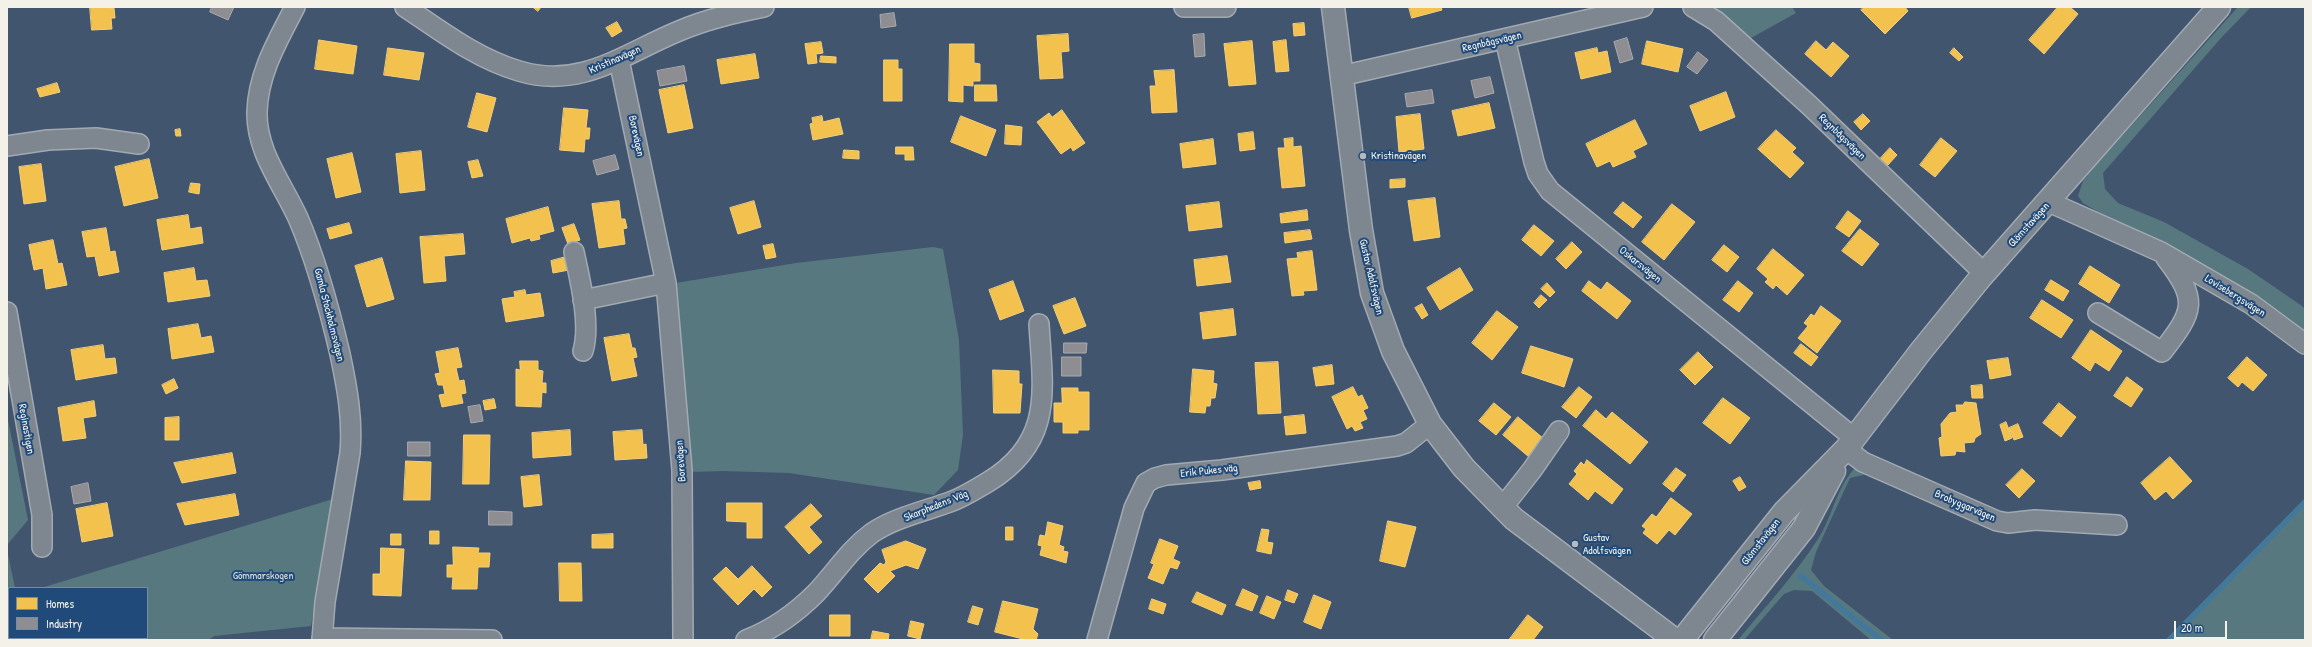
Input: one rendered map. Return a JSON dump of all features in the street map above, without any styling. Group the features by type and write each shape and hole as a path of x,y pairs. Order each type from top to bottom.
{"main road":[{"name":"Gustav Adolfsvägen","path":"1333,7 1360,230 1372,293 1393,352 1430,424 1464,468 1502,508 1675,640"},
{"name":"Glömstavägen","path":"1682,640 1784,512 1850,444 1921,351 1984,274 2049,202 2219,7"},
{"name":"Glömstavägen","path":"1715,640 1804,528 1850,444"}],"street":[{"name":"Gamla Stockholmsvägen","path":"295,7 273,50 262,79 258,102 257,122 266,156 296,214 315,261 333,323 349,401 351,440 325,602 322,639"},
{"name":"Kristinavägen","path":"405,7 468,48 493,61 520,72 548,76 578,75 619,60 680,30 743,9 764,7"},
{"path":"1184,7 1226,7"},
{"name":"Regnbågsvägen","path":"1341,76 1643,7"},
{"name":"Regnbågsvägen","path":"1693,7 1716,21 1809,105 1984,274"},
{"name":"Oskarsvägen","path":"1505,39 1534,162 1538,174 1550,191 1850,444"},
{"name":"Borevägen","path":"619,60 666,283 682,470 683,640"},
{"path":"7,146 48,140 96,138 139,144"},
{"name":"Lovisebergsvägen","path":"2049,202 2162,252 2251,304 2305,344"},
{"path":"574,252 583,300 585,332 583,351"},
{"name":"Lovisebergsvägen","path":"2098,313 2162,352 2180,329 2187,316 2188,290 2162,252"},
{"path":"583,300 666,283"},
{"name":"Reginastigen","path":"7,312 42,515 42,547"},
{"name":"Skarphedens Väg","path":"746,640 764,633 784,621 816,593 856,546 882,526 953,501 1004,472 1019,459 1036,431 1041,413 1039,324"},
{"name":"Erik Pukes väg","path":"1098,640 1134,508 1146,483 1155,478 1166,475 1222,470 1397,446 1406,442 1430,424"},
{"path":"1502,508 1532,470 1558,431"},
{"name":"Brobyggarvägen","path":"1850,444 1864,462 1997,521 2008,523 2035,520 2117,524"},
{"path":"322,639 492,640"}],"green space":[{"path":"1709,7 1792,7 1796,13 1751,38 1746,38"},
{"path":"2238,7 2251,7 2221,38 2103,173 2105,189 2118,203 2164,222 2248,269 2302,306 2305,309 2305,338 2083,203 2078,196 2083,181 2096,165"},
{"path":"933,247 943,249 959,340 963,435 958,470 934,495 789,473 723,471 688,472 670,284 796,263"},
{"path":"7,415 28,520 7,545"},
{"path":"1856,467 1867,474 1850,478 1816,552 1811,570 1824,586 1893,640 1871,640 1812,591 1794,590 1784,594 1744,640 1738,640 1790,578 1818,539 1844,483"},
{"name":"Gömmarskogen","path":"333,499 311,626 214,636 209,640 7,640 7,550 15,587 8,587 8,639 148,639 148,587 44,587"},
{"path":"2305,503 2305,640 2169,640"}],"building: Homes":[{"path":"90,7 114,8 115,18 111,18 112,29 92,30"},
{"path":"533,7 541,7 538,11"},
{"path":"1409,7 1441,7 1442,10 1412,18"},
{"path":"1864,7 1905,7 1908,11 1885,34 1861,10"},
{"path":"2058,7 2070,7 2078,14 2044,54 2029,40"},
{"path":"617,22 622,31 612,37 606,28"},
{"path":"1304,23 1305,35 1294,36 1293,24"},
{"path":"1068,34 1069,51 1061,52 1063,78 1040,79 1037,36"},
{"path":"319,40 357,46 353,74 315,69"},
{"path":"1286,40 1289,71 1276,72 1273,42"},
{"path":"1252,41 1256,84 1229,86 1224,44"},
{"path":"1647,41 1683,49 1678,72 1642,64"},
{"path":"1816,41 1826,50 1833,42 1849,56 1831,77 1805,54"},
{"path":"821,42 823,53 816,54 817,63 808,64 805,44"},
{"path":"950,44 974,44 974,63 980,64 980,81 973,81 973,86 963,85 963,102 949,101"},
{"path":"388,48 424,53 419,80 384,75"},
{"path":"1597,48 1598,53 1607,51 1611,72 1581,79 1575,53"},
{"path":"1954,48 1963,57 1959,61 1950,53"},
{"path":"755,54 759,78 721,84 717,60"},
{"path":"821,56 836,57 836,63 820,62"},
{"path":"884,60 898,60 898,69 902,69 902,101 884,101"},
{"path":"1174,70 1177,112 1152,113 1150,86 1156,86 1154,71"},
{"path":"57,83 60,92 40,97 37,89"},
{"path":"684,85 693,128 668,133 659,90"},
{"path":"975,85 996,85 997,101 975,101"},
{"path":"1726,92 1735,117 1700,131 1690,106"},
{"path":"477,93 496,98 487,132 468,127"},
{"path":"1489,103 1495,128 1458,136 1452,111"},
{"path":"564,108 588,110 586,128 590,128 589,139 585,139 584,152 560,150"},
{"path":"1062,110 1085,143 1073,151 1071,147 1061,154 1037,122 1049,113 1052,117"},
{"path":"1420,114 1424,149 1399,152 1396,117"},
{"path":"1863,114 1870,121 1861,130 1854,122"},
{"path":"822,116 823,122 839,118 843,134 813,140 810,124 813,123 812,118"},
{"path":"961,116 996,130 986,156 951,142"},
{"path":"1635,120 1647,144 1633,151 1636,157 1613,167 1610,161 1597,167 1586,144"},
{"path":"1006,125 1022,127 1021,145 1005,144"},
{"path":"180,129 181,136 176,136 175,130"},
{"path":"1776,130 1796,148 1792,152 1804,163 1790,178 1758,149"},
{"path":"1253,132 1255,149 1240,151 1238,134"},
{"path":"1293,138 1293,147 1301,146 1305,186 1282,188 1278,148 1285,148 1284,139"},
{"path":"1941,138 1957,151 1935,177 1920,165"},
{"path":"1213,139 1216,164 1183,168 1180,144"},
{"path":"896,147 913,147 914,160 905,160 905,154 896,154"},
{"path":"1890,148 1897,155 1887,166 1880,159"},
{"path":"844,150 859,151 859,159 843,158"},
{"path":"421,151 425,190 400,193 396,154"},
{"path":"352,153 361,192 336,198 327,159"},
{"path":"149,159 158,198 124,206 115,167"},
{"path":"478,160 483,176 472,178 468,162"},
{"path":"41,164 46,201 24,204 19,167"},
{"path":"1405,179 1405,187 1390,188 1390,180"},
{"path":"191,183 200,184 199,194 189,192"},
{"path":"1435,198 1440,237 1414,241 1408,201"},
{"path":"619,201 621,219 625,219 627,228 623,229 625,244 599,248 592,204"},
{"path":"754,201 761,227 738,234 730,208"},
{"path":"1219,202 1222,227 1189,231 1186,206"},
{"path":"1623,202 1642,217 1633,228 1614,213"},
{"path":"1672,204 1695,222 1664,260 1642,242"},
{"path":"548,207 554,231 539,235 540,239 531,241 530,238 512,243 506,219"},
{"path":"1307,210 1308,220 1281,223 1280,214"},
{"path":"1848,211 1861,221 1849,237 1836,228"},
{"path":"188,215 190,229 201,227 203,243 162,250 157,220"},
{"path":"349,223 352,233 330,239 327,229"},
{"path":"574,224 580,240 568,244 562,228"},
{"path":"1534,225 1554,241 1541,256 1522,240"},
{"path":"106,228 110,252 115,251 119,272 99,276 95,256 87,257 82,232"},
{"path":"1860,229 1879,244 1862,266 1842,251"},
{"path":"1310,230 1312,239 1285,243 1284,233"},
{"path":"463,234 465,254 444,256 446,281 424,283 420,237"},
{"path":"53,240 58,264 62,263 67,285 46,289 43,268 34,270 29,245"},
{"path":"1572,242 1582,252 1566,269 1556,259"},
{"path":"773,244 776,257 766,259 763,246"},
{"path":"1724,245 1739,257 1727,272 1712,260"},
{"path":"1773,249 1804,275 1787,295 1776,285 1773,289 1765,282 1768,279 1757,269"},
{"path":"1312,251 1317,290 1303,291 1304,295 1292,296 1287,259 1298,258 1297,253"},
{"path":"1227,256 1231,282 1197,286 1194,260"},
{"path":"566,257 569,270 553,273 551,261"},
{"path":"382,258 394,299 367,307 355,266"},
{"path":"2090,266 2120,285 2109,303 2079,284"},
{"path":"194,268 196,281 207,280 210,296 168,302 164,273"},
{"path":"1460,268 1473,290 1440,310 1427,288"},
{"path":"2051,280 2069,291 2063,301 2045,290"},
{"path":"1013,281 1024,311 1000,320 989,290"},
{"path":"1589,281 1601,290 1607,282 1631,301 1617,319 1582,291"},
{"path":"1738,281 1753,293 1739,312 1723,300"},
{"path":"1547,283 1555,292 1550,297 1541,289"},
{"path":"525,290 526,295 540,293 544,316 506,322 502,299 515,297 514,292"},
{"path":"1541,295 1547,300 1539,308 1534,303"},
{"path":"1075,298 1086,326 1064,334 1053,306"},
{"path":"2042,300 2073,320 2061,338 2030,318"},
{"path":"1422,304 1428,315 1422,319 1415,308"},
{"path":"1821,306 1841,321 1817,353 1798,338 1808,326 1804,323 1811,314 1814,316"},
{"path":"1233,309 1236,335 1203,339 1200,313"},
{"path":"1497,311 1518,327 1492,360 1472,343"},
{"path":"198,324 201,338 211,336 214,352 172,359 168,329"},
{"path":"2091,330 2122,351 2109,371 2095,362 2090,371 2072,358"},
{"path":"629,334 632,348 635,348 637,357 633,358 637,376 612,381 604,338"},
{"path":"1801,344 1818,357 1811,366 1794,353"},
{"path":"103,345 105,359 115,358 117,373 76,380 71,350"},
{"path":"1531,346 1573,359 1564,387 1522,373"},
{"path":"458,348 462,367 456,368 459,381 464,380 466,393 461,394 463,403 442,407 439,395 445,394 443,385 438,385 435,374 440,373 436,352"},
{"path":"1698,352 1713,367 1695,385 1680,370"},
{"path":"2247,357 2267,375 2253,391 2242,382 2238,387 2228,378"},
{"path":"2008,358 2011,375 1990,379 1987,361"},
{"path":"520,361 538,361 538,370 543,371 542,383 546,383 546,393 542,392 541,407 516,406 516,369 520,370"},
{"path":"1278,362 1281,413 1258,414 1255,363"},
{"path":"1332,365 1334,384 1316,386 1313,368"},
{"path":"1193,369 1214,371 1213,383 1217,384 1215,398 1211,398 1210,406 1206,406 1205,413 1190,412"},
{"path":"993,370 1019,371 1019,384 1022,384 1020,413 994,413"},
{"path":"2127,377 2143,389 2131,407 2114,396"},
{"path":"174,379 178,388 166,394 162,385"},
{"path":"1982,385 1983,398 1972,398 1971,386"},
{"path":"1353,387 1358,397 1362,395 1368,408 1363,410 1367,419 1360,422 1363,428 1355,431 1352,426 1347,429 1332,397"},
{"path":"1579,387 1592,397 1576,418 1562,407"},
{"path":"1062,388 1078,388 1078,392 1089,392 1089,430 1078,430 1078,433 1063,433 1063,422 1054,422 1054,403 1062,403"},
{"path":"1723,398 1750,418 1730,444 1703,423"},
{"path":"494,399 496,408 485,410 483,401"},
{"path":"94,401 96,416 83,418 86,438 63,441 58,408"},
{"path":"1965,402 1976,403 1981,434 1975,438 1974,442 1964,443 1965,452 1956,451 1955,455 1941,456 1939,438 1942,437 1941,424 1950,413 1957,412 1956,405 1963,405"},
{"path":"1494,403 1511,417 1496,435 1479,421"},
{"path":"2059,403 2076,417 2061,437 2043,423"},
{"path":"1596,410 1606,419 1612,412 1648,442 1630,464 1583,426"},
{"path":"1304,415 1306,433 1286,435 1284,417"},
{"path":"179,417 179,440 165,440 165,418"},
{"path":"1518,417 1544,439 1529,457 1503,435"},
{"path":"2006,422 2012,438 2005,441 2000,425"},
{"path":"2018,424 2023,437 2014,440 2009,428"},
{"path":"570,430 571,455 533,458 532,433"},
{"path":"642,430 643,445 646,444 647,458 615,460 613,432"},
{"path":"464,435 490,435 489,484 463,484"},
{"path":"232,453 236,473 182,483 174,463"},
{"path":"2170,457 2192,481 2173,499 2166,491 2155,500 2141,483"},
{"path":"1587,460 1623,489 1612,504 1595,491 1588,500 1569,484 1577,474 1574,471 1581,462 1584,465"},
{"path":"406,461 431,462 430,500 404,500"},
{"path":"1676,468 1686,475 1673,492 1663,484"},
{"path":"2022,469 2035,481 2019,498 2006,485"},
{"path":"539,475 542,505 524,507 521,477"},
{"path":"1740,477 1746,487 1739,491 1733,481"},
{"path":"1260,481 1261,488 1250,490 1248,483"},
{"path":"235,494 239,515 185,525 177,504"},
{"path":"1671,498 1692,514 1675,535 1669,530 1657,544 1643,533 1646,529 1642,526 1652,514 1656,517"},
{"path":"107,503 113,536 82,542 76,509"},
{"path":"727,503 762,503 762,538 747,538 747,522 727,521"},
{"path":"811,504 822,516 809,527 822,542 809,554 785,527"},
{"path":"1388,521 1416,527 1405,567 1380,561"},
{"path":"1048,522 1063,526 1059,545 1064,547 1063,551 1068,552 1066,563 1040,555 1042,546 1038,545 1040,535 1045,536"},
{"path":"1006,527 1013,527 1013,540 1006,540"},
{"path":"1262,529 1269,530 1267,542 1273,543 1271,554 1257,551"},
{"path":"430,531 439,531 439,544 430,544"},
{"path":"391,534 401,534 401,545 391,545"},
{"path":"613,534 613,548 592,548 592,535"},
{"path":"1160,539 1178,546 1173,559 1180,562 1177,569 1170,567 1163,584 1148,578 1154,564 1151,563"},
{"path":"906,541 926,549 918,569 906,565 890,571 895,576 878,593 864,579 880,563 884,565 886,562 882,550"},
{"path":"453,547 479,548 478,553 490,553 489,567 478,567 477,589 452,589 453,577 447,577 447,565 453,565"},
{"path":"381,548 404,549 401,596 373,595 373,574 380,574"},
{"path":"559,563 581,563 582,601 560,601"},
{"path":"752,566 772,587 762,597 754,589 738,605 713,579 726,567 738,579"},
{"path":"1243,589 1258,596 1252,611 1236,605"},
{"path":"1288,590 1298,594 1294,603 1285,600"},
{"path":"1197,592 1226,605 1222,615 1192,602"},
{"path":"1314,595 1331,602 1321,629 1304,622"},
{"path":"1267,596 1281,602 1274,619 1260,613"},
{"path":"1152,599 1166,604 1163,614 1149,609"},
{"path":"1003,601 1038,609 1033,629 1038,634 1036,640 1027,640 995,632"},
{"path":"973,606 983,609 978,625 968,622"},
{"path":"830,615 850,615 850,636 830,636"},
{"path":"1528,615 1543,627 1533,640 1509,640"},
{"path":"911,621 924,624 920,639 908,636"},
{"path":"873,631 889,634 888,640 871,640"}],"building: Industry":[{"path":"212,7 234,7 228,20 210,12"},
{"path":"894,13 896,26 881,28 880,15"},
{"path":"1204,34 1205,56 1195,57 1193,35"},
{"path":"1627,38 1633,59 1620,63 1614,42"},
{"path":"1698,52 1708,60 1697,74 1687,67"},
{"path":"684,66 687,81 660,86 657,71"},
{"path":"1490,77 1494,93 1475,98 1471,81"},
{"path":"1432,90 1434,103 1407,107 1405,94"},
{"path":"615,155 619,169 597,175 593,161"},
{"path":"1064,343 1087,343 1086,353 1064,353"},
{"path":"1062,357 1081,357 1081,376 1062,376"},
{"path":"480,405 483,421 471,423 468,407"},
{"path":"408,442 430,442 430,456 408,456"},
{"path":"88,483 91,501 74,504 71,487"},
{"path":"489,511 512,512 512,525 489,525"}],"waterway":[{"path":"2169,640 2305,502"},
{"path":"1801,576 1881,640"}],"place":[{"name":"Kristinavägen","path":"1363,156"},
{"name":"Gustav Adolfsvägen","path":"1575,544"}]}
